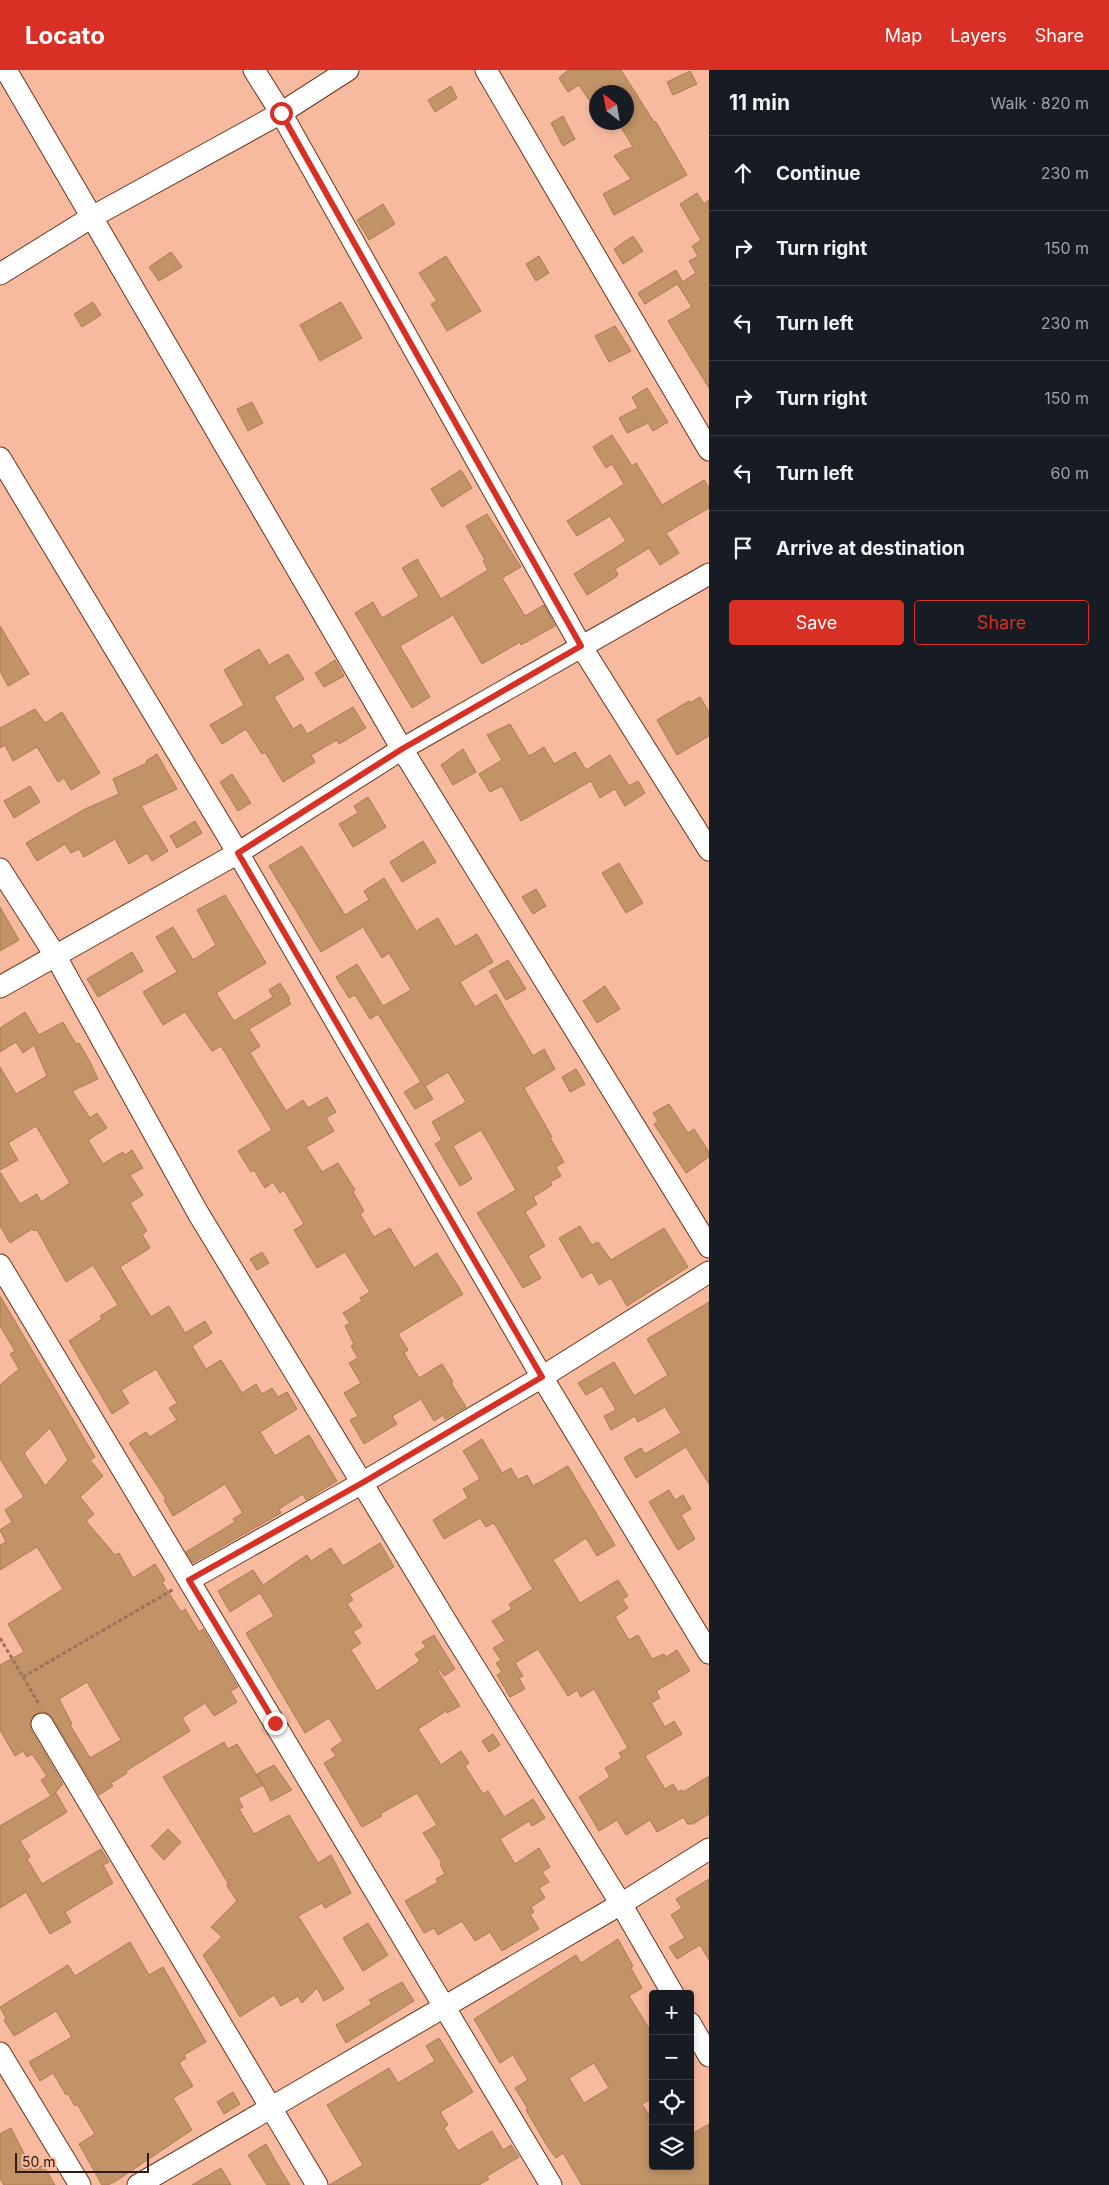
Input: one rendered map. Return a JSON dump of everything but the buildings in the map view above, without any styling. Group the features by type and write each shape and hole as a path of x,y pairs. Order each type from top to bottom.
{"street":[{"path":"6,70 402,749 709,1247"},
{"path":"254,70 281,113 581,646 709,850"},
{"path":"0,274 92,218 281,113 348,70"},
{"path":"486,70 709,450"},
{"path":"0,458 238,853 542,1377 709,1653"},
{"path":"0,987 238,853 402,749 709,574"},
{"path":"0,868 55,955 198,1213 621,1904 671,1990"},
{"path":"0,1266 551,2185"},
{"path":"189,1580 362,1483 542,1377 709,1272"},
{"path":"42,1724 317,2185"},
{"path":"138,2185 621,1904 709,1849"},
{"path":"694,2030 709,2056"},
{"path":"0,2053 80,2185"}],"path":[{"path":"24,1678 189,1580"},
{"path":"0,1638 40,1705 42,1724"}],"route":[{"path":"275,1723 189,1580 362,1483 542,1377 238,853 402,749 581,646 281,113"}]}
